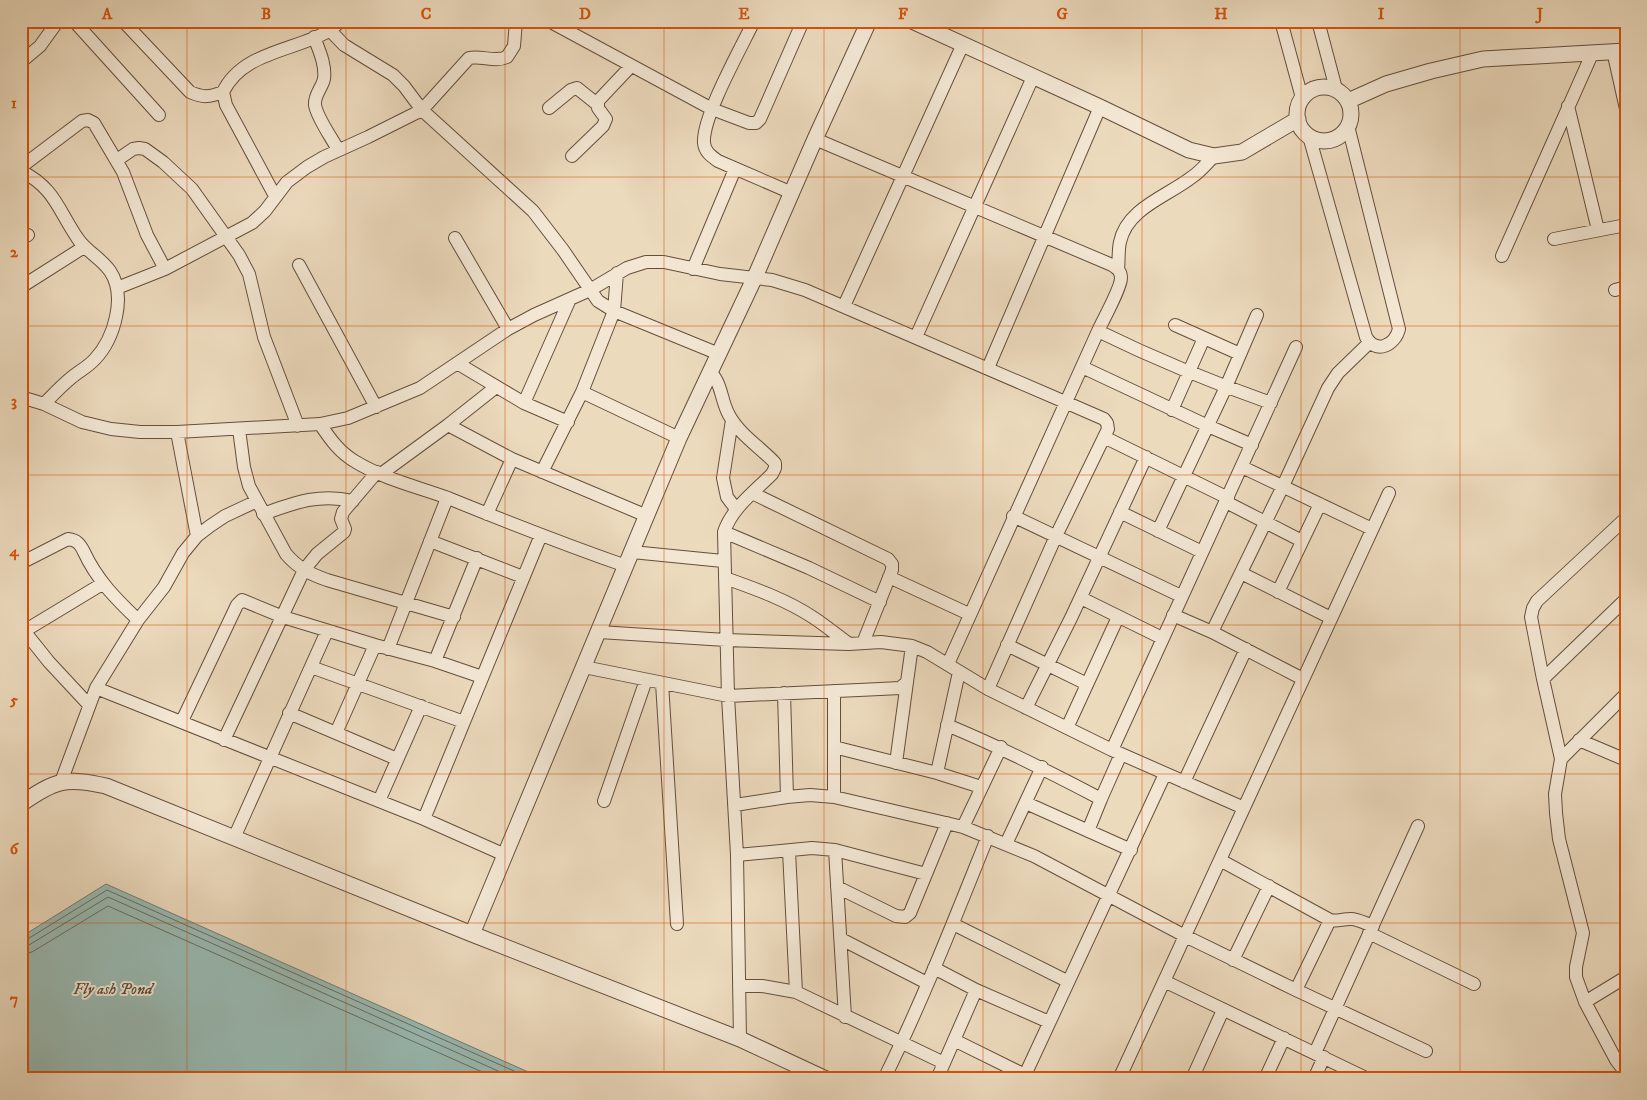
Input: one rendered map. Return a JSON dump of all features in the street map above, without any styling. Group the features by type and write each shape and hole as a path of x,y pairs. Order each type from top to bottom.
{"street":[{"path":"21,62 40,46 58,21"},
{"path":"74,21 159,115"},
{"path":"123,21 190,92 200,97 209,97 223,92"},
{"path":"276,196 226,105 223,92 228,82 250,64 267,55 314,37 325,26 341,21"},
{"path":"117,288 165,269 252,223 265,211 286,182 306,167 422,110 469,58 495,60 507,57 514,46 516,21"},
{"path":"549,21 712,109 749,123 756,123 760,119 803,21"},
{"path":"754,21 712,109 704,133 704,146 708,154 718,161 792,193"},
{"path":"472,934 679,438 755,277 815,138 869,21"},
{"path":"912,21 1189,150 1214,156 1242,152 1298,119"},
{"path":"1281,21 1302,98"},
{"path":"1318,21 1336,89"},
{"path":"325,26 344,45 393,75 422,110 534,211 598,301 614,311 719,354"},
{"path":"314,37 322,58 324,71 324,78 315,105 338,150"},
{"path":"844,306 963,44"},
{"path":"1348,101 1386,84 1483,59 1619,51 1626,110"},
{"path":"1502,256 1592,54"},
{"path":"597,104 601,96 630,66"},
{"path":"916,337 1033,77"},
{"path":"1320,87 1336,89 1343,94 1351,109 1351,118 1344,133 1328,140 1309,136 1298,119 1297,112 1302,98 1306,93 1320,87"},
{"path":"549,108 571,90 577,88 597,104 605,116 606,122 572,156"},
{"path":"1568,106 1598,230"},
{"path":"988,368 1100,107"},
{"path":"44,404 58,388 88,366 101,352 116,316 118,305 117,288 111,272 84,247 43,184 21,169 82,121 88,120 94,123 117,160 131,190 147,235 165,269"},
{"path":"1309,136 1366,337 1369,343 1379,346 1386,345 1392,342 1400,329 1348,126"},
{"path":"815,138 1112,265 1118,269 1122,276 948,664"},
{"path":"117,160 133,149 139,148 145,149 163,162 192,189 239,255 249,274 264,337 298,426"},
{"path":"1118,269 1120,242 1124,231 1132,221 1145,207 1192,178 1214,156"},
{"path":"693,269 735,168"},
{"path":"1554,239 1626,225"},
{"path":"455,238 508,329"},
{"path":"21,287 84,247"},
{"path":"21,397 44,404 82,422 111,429 140,432 177,432 320,424 348,418 420,388 508,329 590,290 617,273 646,262 664,262 693,269 772,280 805,290 844,306 1104,419 1108,423 1108,429 1104,438 1056,536 988,689"},
{"path":"299,265 376,407"},
{"path":"542,472 582,392 614,311 617,273"},
{"path":"524,403 570,299"},
{"path":"1158,531 1226,387 1257,315"},
{"path":"1175,325 1240,354"},
{"path":"1098,331 1189,373 1271,403"},
{"path":"1172,410 1204,338"},
{"path":"1212,632 1284,486 1328,388 1338,373 1369,343"},
{"path":"1088,831 1162,638 1296,347"},
{"path":"457,363 524,403 568,422"},
{"path":"1082,367 1172,410 1252,445"},
{"path":"710,372 717,379 732,420 775,463 772,474 736,510 728,520 724,532 723,562 728,696 737,855 740,1039"},
{"path":"224,740 304,570 317,554 344,532 342,515 379,473 448,425 496,387"},
{"path":"582,392 679,438"},
{"path":"732,420 723,478 727,497 736,510"},
{"path":"320,424 336,447 356,462 379,473 541,535 629,559 723,562"},
{"path":"448,425 512,459 647,516"},
{"path":"239,429 244,467 249,486 286,554 304,570 327,580 454,617"},
{"path":"177,432 197,536"},
{"path":"1104,438 1184,476 1302,541"},
{"path":"1026,708 1081,598 1146,458"},
{"path":"487,514 512,459"},
{"path":"1242,467 1372,529"},
{"path":"752,493 888,560 892,564 892,570 863,643"},
{"path":"1119,1079 1389,493"},
{"path":"263,514 314,498 326,497 353,501"},
{"path":"388,648 447,498"},
{"path":"61,782 96,688 138,620 164,587 183,552 197,536 225,516 257,501"},
{"path":"1278,592 1320,504"},
{"path":"1120,512 1202,552"},
{"path":"1013,516 1181,596"},
{"path":"1626,518 1537,601 1531,617 1561,759 1555,794 1559,839 1582,933 1576,977 1585,1002 1616,1060 1626,1073"},
{"path":"724,532 809,568 880,602"},
{"path":"424,819 541,535"},
{"path":"21,563 68,539 75,539 102,584 138,620"},
{"path":"430,541 523,577"},
{"path":"435,661 477,558"},
{"path":"1241,573 1331,618"},
{"path":"889,577 970,614"},
{"path":"725,578 757,589 783,601 813,618 849,644"},
{"path":"89,705 22,631 102,584"},
{"path":"1081,598 1162,638"},
{"path":"182,721 237,605 242,600 283,616 375,645 435,661 482,677"},
{"path":"1543,679 1626,600"},
{"path":"1173,615 1212,632 1303,679"},
{"path":"1067,728 1118,617"},
{"path":"234,838 327,630"},
{"path":"599,632 726,640 849,644 890,643 912,646 927,652 988,689 1026,708 1117,752 1244,808"},
{"path":"336,733 375,645"},
{"path":"1007,645 1086,684"},
{"path":"896,763 912,646"},
{"path":"1184,782 1246,649"},
{"path":"311,666 464,722"},
{"path":"584,667 728,696 900,688 908,682"},
{"path":"937,773 959,672"},
{"path":"604,801 646,680"},
{"path":"662,683 677,924"},
{"path":"96,688 424,819 505,855"},
{"path":"834,691 834,797"},
{"path":"784,693 787,797"},
{"path":"1561,759 1626,694"},
{"path":"379,801 421,706"},
{"path":"289,713 397,759"},
{"path":"947,725 1001,747 1042,767 1101,800"},
{"path":"1579,740 1626,760"},
{"path":"834,747 937,773 981,787"},
{"path":"963,827 1001,747"},
{"path":"1006,844 1042,767"},
{"path":"954,1040 1029,1077 1049,1022 1067,981 1165,774"},
{"path":"21,804 40,790 61,782 81,780 106,786 472,934 740,1039 826,1079"},
{"path":"735,806 787,797 810,795 834,797 963,827 1006,844 1233,960 1426,1051"},
{"path":"1026,803 1130,850"},
{"path":"837,887 901,918 905,917 910,913 947,823"},
{"path":"1314,1079 1319,1055 1335,1009 1418,826"},
{"path":"884,1079 953,924 988,836"},
{"path":"737,855 812,848 835,850 926,874"},
{"path":"835,850 845,1017"},
{"path":"789,851 796,992"},
{"path":"1220,860 1330,920 1355,919 1371,930 1474,984"},
{"path":"1233,960 1269,886"},
{"path":"1296,990 1330,920"},
{"path":"953,924 1067,981"},
{"path":"840,940 927,983"},
{"path":"934,968 976,990 1049,1022"},
{"path":"1585,1002 1626,977"},
{"path":"1164,982 1368,1079"},
{"path":"739,986 762,986 796,992 944,1063"},
{"path":"937,1079 976,990"},
{"path":"1192,1079 1224,1010"},
{"path":"1265,1079 1284,1038"}],"water":[{"name":"Fly ash Pond","path":"106,884 544,1079 21,1079 21,937"}]}
